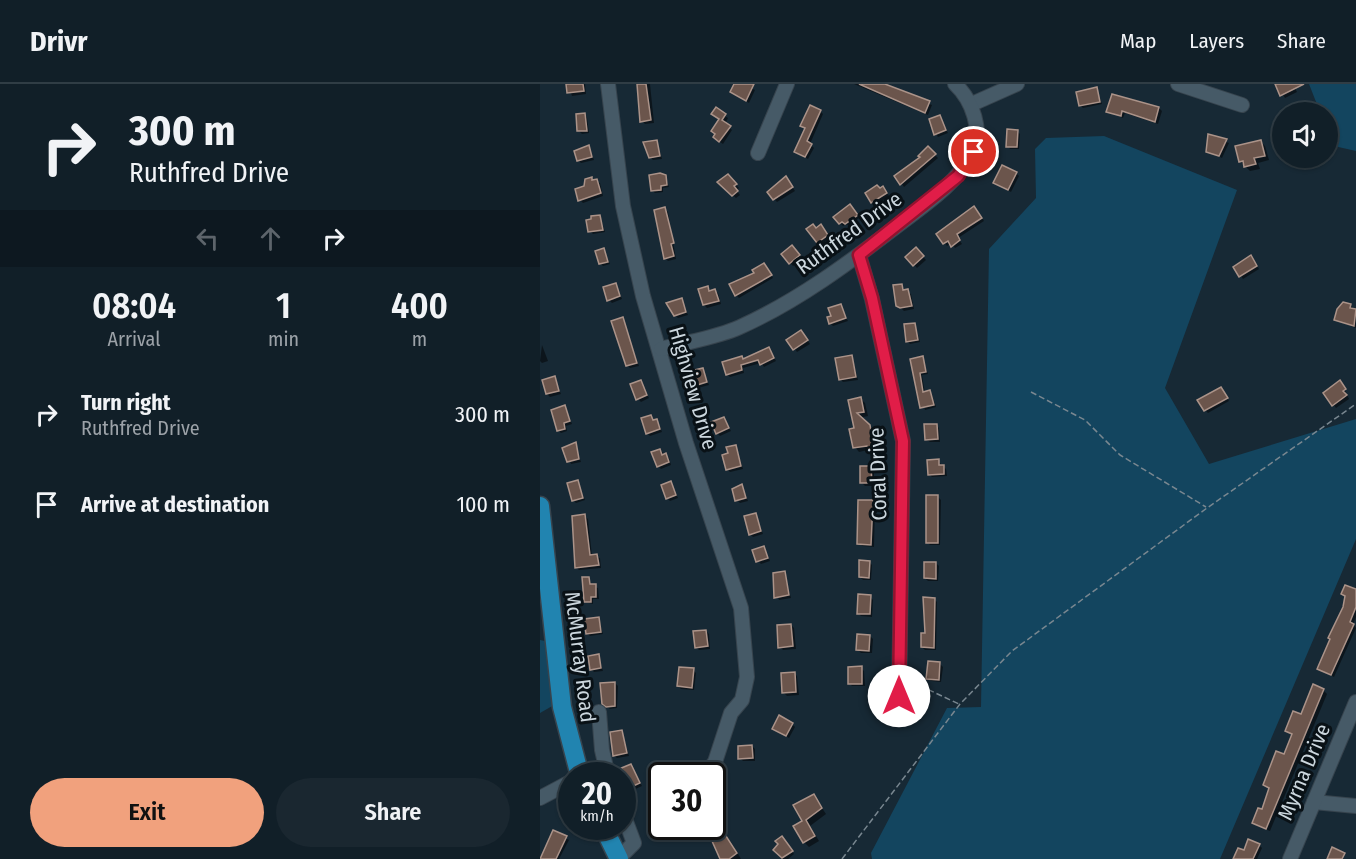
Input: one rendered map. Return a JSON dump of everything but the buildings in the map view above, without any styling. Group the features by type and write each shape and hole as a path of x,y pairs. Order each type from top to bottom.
{"main road":[{"name":"McMurray Road","path":"540,506 562,706 576,762"},
{"path":"610,840 619,859"}],"street":[{"name":"Highview Drive","path":"608,84 624,206 643,296 661,349 686,443 741,608 747,677 742,700 731,713 715,762"},
{"path":"758,153 787,84"},
{"path":"955,84 972,104 1017,84"},
{"path":"1178,84 1242,105"},
{"name":"Ruthfred Drive","path":"661,349 737,328 782,306 859,255 958,176 974,152 976,128 972,104"},
{"name":"Coral Drive","path":"859,255 872,298 903,441 899,696"},
{"name":"Myrna Drive","path":"1290,859 1356,702"},
{"path":"599,712 605,762"},
{"path":"540,798 558,788"},
{"path":"1314,802 1356,806"},
{"path":"619,859 634,843 633,840"}],"path":[{"path":"1031,392 1085,420 1120,454 1207,508"},
{"path":"842,859 960,704 1012,651 1207,508 1356,404"},
{"path":"899,676 960,704"}],"shaded area":[{"path":"1309,84 1356,84 1356,151 1338,147 1338,102 1316,102"},
{"path":"1104,136 1237,190 1165,388 1209,464 1356,419 1356,539 1220,859 872,859 871,853 947,708 981,707 989,249 1036,198 1035,149 1046,138"},
{"path":"540,640 545,641 554,705 540,713"}],"route":[{"path":"899,696 903,441 872,298 859,255 958,176 974,152"}]}
